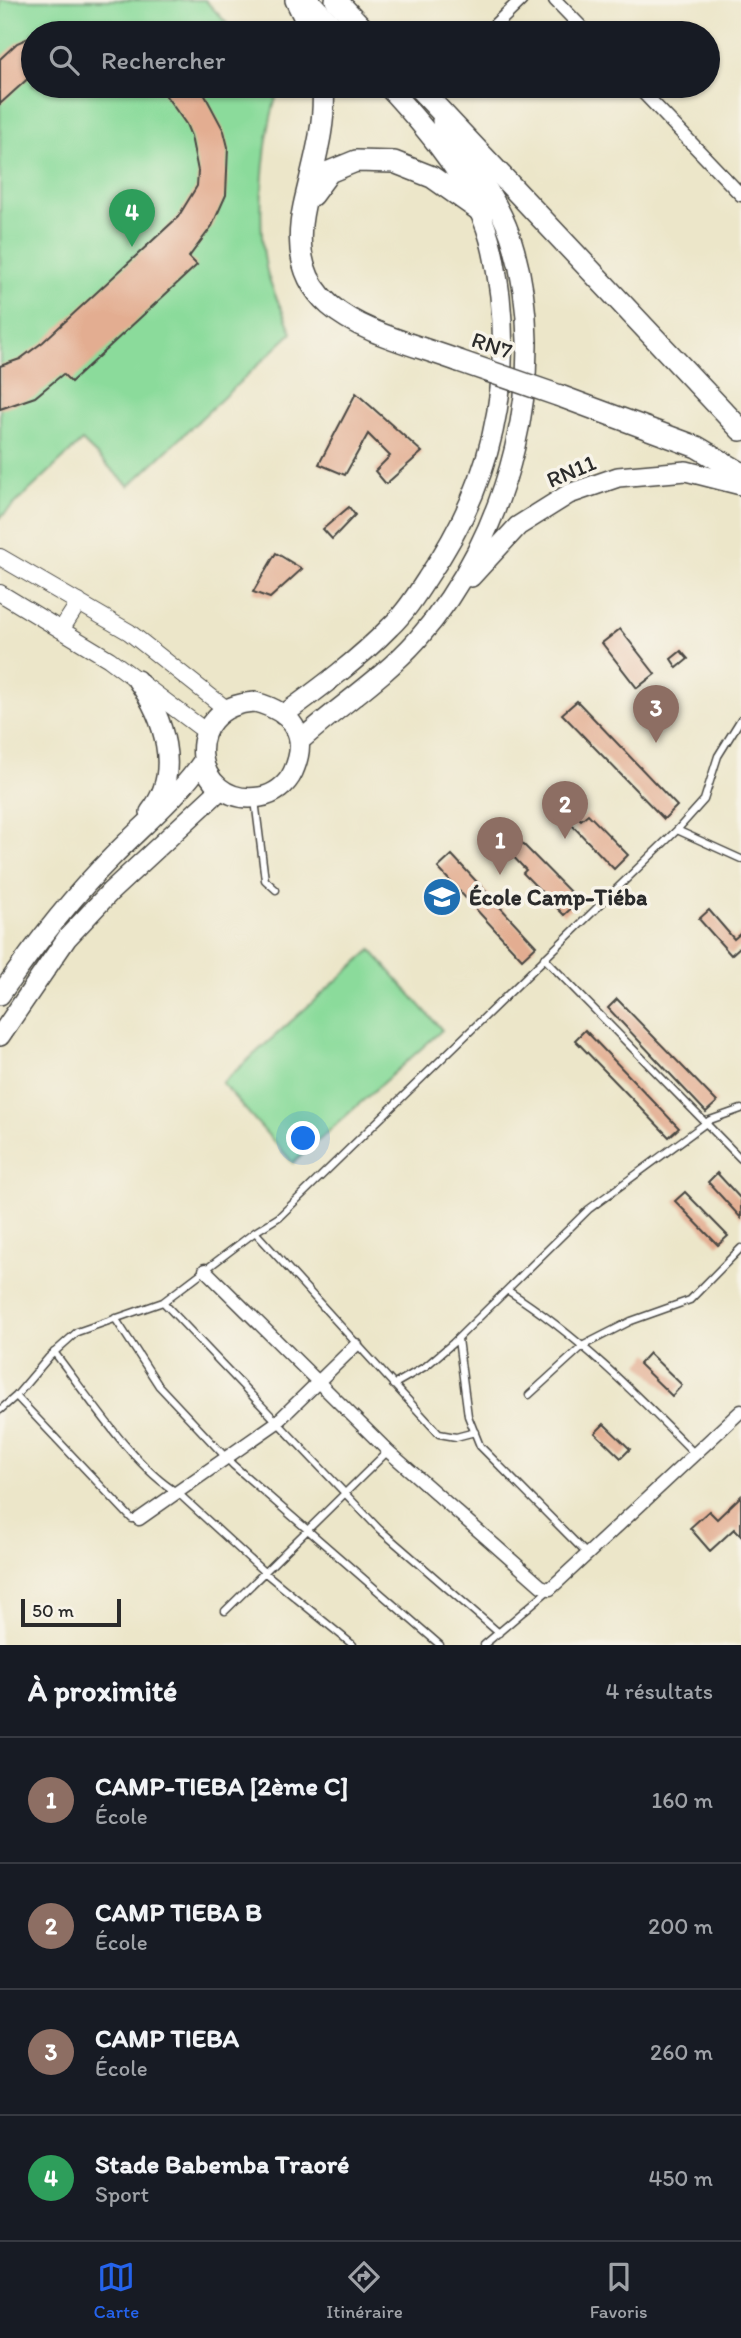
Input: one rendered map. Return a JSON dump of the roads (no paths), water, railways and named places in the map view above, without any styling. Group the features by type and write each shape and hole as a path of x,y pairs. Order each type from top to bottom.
{"highway":[{"path":"296,0 306,21"},
{"path":"336,0 356,21"},
{"name":"RN7","path":"324,98 318,159 304,205 299,237 302,267 308,281 329,306 368,327 697,447 741,473"},
{"path":"434,98 741,430"},
{"name":"RN7","path":"304,205 329,172 356,161 394,162 432,177 479,210"}],"main road":[{"path":"309,0 329,21"},
{"path":"283,715 327,682 391,626 456,537 483,468 501,397 504,336 496,264 479,210 421,122 398,98"},
{"name":"RN11","path":"431,98 509,232 523,286 528,345 524,408 500,496 454,596"},
{"name":"RN11","path":"301,740 394,664 518,526 569,494 618,477 686,471 741,485"},
{"path":"0,995 38,940 154,808 166,778 167,748 161,722 137,680"},
{"path":"255,702 270,706 283,715 293,723 301,740 291,776 280,789 255,798 233,796 220,789 209,775 203,761 201,746 205,731 225,708 255,702"},
{"path":"113,856 187,784 203,761"},
{"path":"0,1036 67,938 110,891 220,789"}],"street":[{"path":"499,21 521,0"},
{"path":"555,0 575,21"},
{"path":"648,98 741,195"},
{"path":"0,557 129,632 225,708"},
{"path":"0,593 137,680 205,731"},
{"path":"61,630 79,603"},
{"path":"205,1270 388,1451 541,1586 550,1589 741,1410"},
{"path":"139,1520 276,1423 356,1345"}],"lane":[{"path":"0,1410 16,1396 54,1352 77,1332 163,1302 279,1217 677,830 704,800 718,756 741,719"},
{"path":"255,798 265,880 276,890"},
{"path":"677,830 741,859"},
{"path":"544,958 741,1159"},
{"path":"393,1385 426,1366 458,1338 589,1209 706,1123 741,1109"},
{"path":"255,1232 439,1434 456,1437 475,1432"},
{"path":"529,1395 584,1345 631,1321 690,1300 741,1248"},
{"path":"507,1290 550,1317 584,1345 695,1454"},
{"path":"163,1302 344,1494 499,1633"},
{"path":"115,1318 159,1386 228,1459 306,1531 440,1645"},
{"path":"458,1338 461,1378 480,1446 588,1555"},
{"path":"54,1352 137,1457 163,1484 178,1493 264,1572 353,1645"},
{"path":"16,1396 132,1519 139,1520"},
{"path":"225,1611 388,1451"},
{"path":"484,1645 550,1589"}],"place":[{"name":"Stade Babemba Traoré","path":"132,247"},
{"name":"CAMP TIEBA","path":"656,743"},
{"name":"CAMP TIEBA B","path":"565,839"},
{"name":"CAMP-TIEBA [2ème C]","path":"500,875"},
{"name":"École Camp-Tiéba","path":"442,897"}]}
